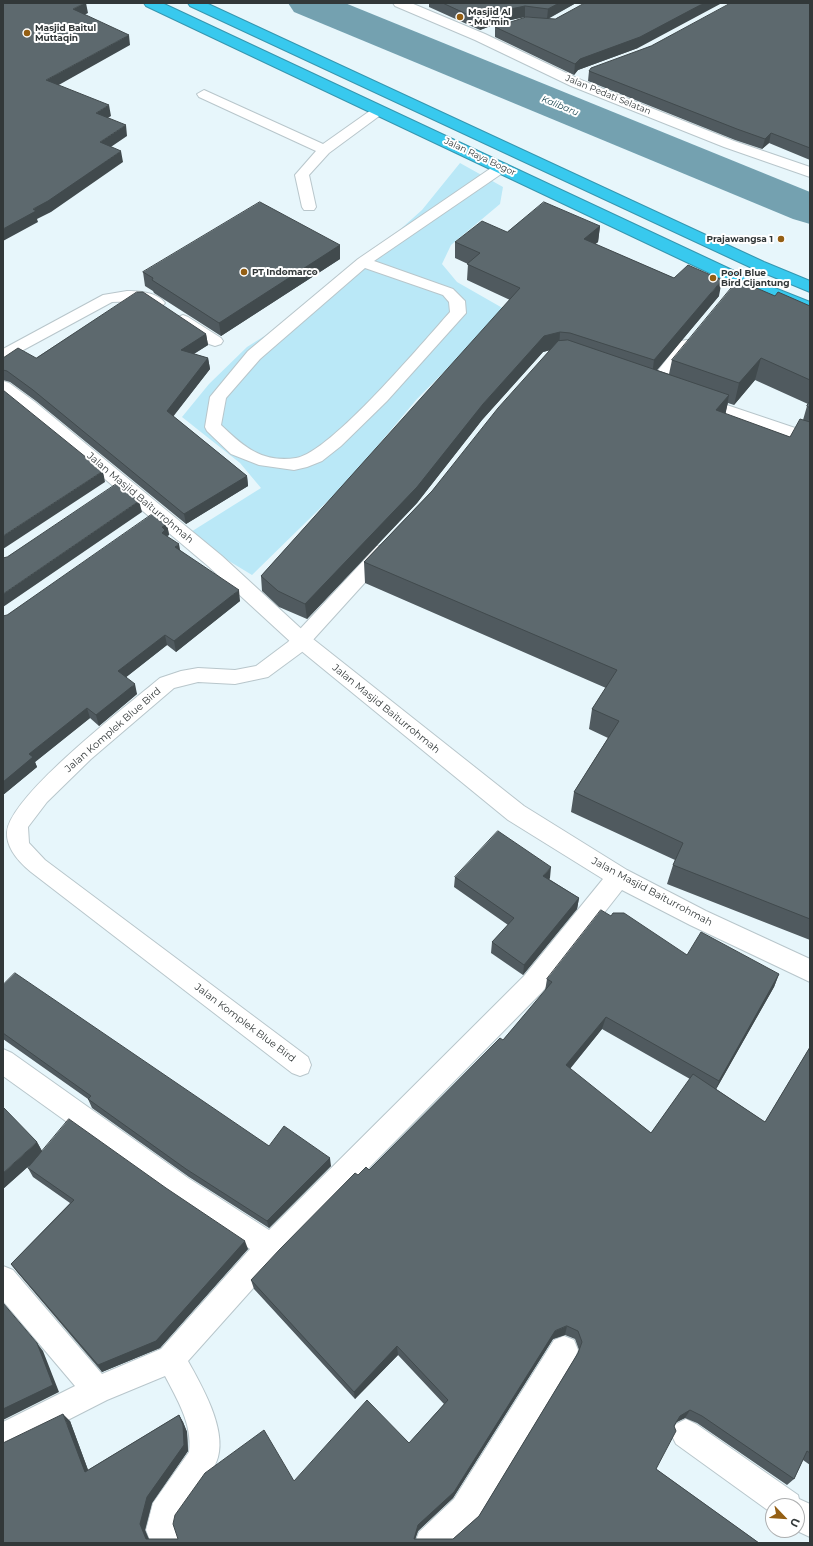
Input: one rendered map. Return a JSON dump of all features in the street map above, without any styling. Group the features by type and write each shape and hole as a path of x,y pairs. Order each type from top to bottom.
{"highway":[{"name":"Jalan Raya Bogor","path":"151,3 378,111 502,167 736,287 810,308"},
{"name":"Jalan Raya Bogor","path":"195,3 758,265 810,286"}],"street":[{"name":"Jalan Pedati Selatan","path":"409,4 576,83 729,144 810,172"},
{"path":"480,37 495,31"},
{"path":"576,83 584,74 591,72"},
{"name":"Jalan Masjid Baiturrohmah","path":"3,387 30,406 115,486 157,512 216,561 301,640 516,813 619,877 698,918 810,971"},
{"path":"138,525 157,512"},
{"path":"3,1438 97,1390 171,1358 271,1247 533,984 619,877"},
{"path":"3,1061 179,1187 271,1247"},
{"path":"3,1280 97,1390"},
{"path":"430,1543 465,1510 564,1350"},
{"path":"166,1543 161,1530 164,1514 203,1457 206,1443 196,1405 171,1358"},
{"path":"686,1434 776,1498"}],"lane":[{"path":"204,94 324,150"},
{"path":"309,207 302,175 324,150 378,111"},
{"path":"363,262 448,292 457,301 458,313 370,410 324,451 303,463 272,463 238,450 213,427 218,397 254,355 363,262 502,167"},
{"path":"3,356 108,298 126,296 149,298 215,341"},
{"path":"670,390 700,329"},
{"path":"628,375 810,439"},
{"name":"Jalan Komplek Blue Bird","path":"300,1065 38,866 22,851 18,840 18,827 23,815 42,792 167,683 181,678 198,675 235,677 261,672 295,647 393,541"}],"shaded area":[{"path":"460,163 503,187 500,204 451,245 442,264 457,282 506,310 417,399 348,481 252,575 186,535 261,488 240,463 182,417 209,384 247,347 320,301 422,210"}],"building":[{"path":"3,3 85,3 73,9 129,35 46,80 109,105 96,113 126,125 100,142 121,151 48,201 33,209 36,211 3,229"},
{"path":"443,3 559,3 548,9 525,6 501,11 480,20"},
{"path":"585,3 704,3 640,37 580,59 575,64 495,27 526,17 555,19"},
{"path":"731,3 810,3 810,148 771,133 765,139 589,71 591,68 651,46"},
{"name":"PT Indomarco","path":"260,202 340,245 219,323 152,280 153,278 143,272"},
{"path":"544,202 600,226 584,239 674,278 688,265 722,280 654,360 570,333 560,332 544,336 483,404 417,487 305,604 278,591 261,576 520,288 467,264 480,253 455,242 482,221 507,232"},
{"path":"738,280 775,296 778,292 810,306 810,380 761,358 739,383 672,360"},
{"path":"137,292 143,292 206,334 181,350 208,358 167,411 247,476 184,514 33,390 7,371 3,370 3,358 18,348 36,358"},
{"path":"568,340 729,395 716,410 790,437 800,419 810,422 810,919 673,865 683,843 574,792 619,721 592,709 617,670 364,562 432,491 498,408 558,341"},
{"path":"3,390 103,471 3,536"},
{"path":"810,401 810,408 807,406"},
{"path":"118,483 139,501 3,594 3,558 7,557"},
{"path":"154,513 167,524 162,527 165,530 162,533 179,544 175,547 239,590 174,641 165,635 118,671 135,684 96,715 87,708 29,754 33,757 3,782 3,616 7,615"},
{"path":"498,831 551,867 543,876 579,898 524,965 492,942 514,918 455,877"},
{"path":"601,910 611,916 613,913 624,913 687,955 701,932 779,974 719,1081 606,1017 566,1065 651,1133 693,1074 765,1122 810,1047 810,1453 807,1451 794,1479 702,1416 690,1410 680,1416 674,1426 676,1431 656,1469 759,1543 3,1543 3,1443 63,1414 85,1472 179,1415 183,1425 184,1445 147,1497 140,1524 146,1539 178,1539 173,1524 175,1515 205,1473 264,1430 294,1481 367,1400 409,1443 448,1400 397,1346 354,1392 251,1280 355,1173 358,1175 366,1167 369,1170 500,1038 503,1040 552,982 547,979","holes":["567,1326 578,1331 582,1342 578,1353 479,1516 453,1539 414,1539 418,1525 454,1492 555,1331"]},
{"path":"15,973 269,1146 284,1126 330,1158 267,1221 186,1169 88,1099 91,1096 3,1033 3,985"},
{"path":"3,1107 37,1142 3,1173"},
{"path":"69,1119 166,1188 245,1241 156,1341 98,1365 11,1264 74,1200 28,1168"},
{"path":"3,1303 37,1343 53,1385 3,1409"}],"waterway":[{"name":"Kalibaru","path":"309,3 810,209"}],"place":[{"name":"Masjid Al - Mu'min","path":"460,17"},
{"name":"Masjid Baitul Muttaqin","path":"27,33"},
{"name":"Prajawangsa 1","path":"781,239"},
{"name":"PT Indomarco","path":"244,272"},
{"name":"Pool Blue Bird Cijantung","path":"713,278"}]}
